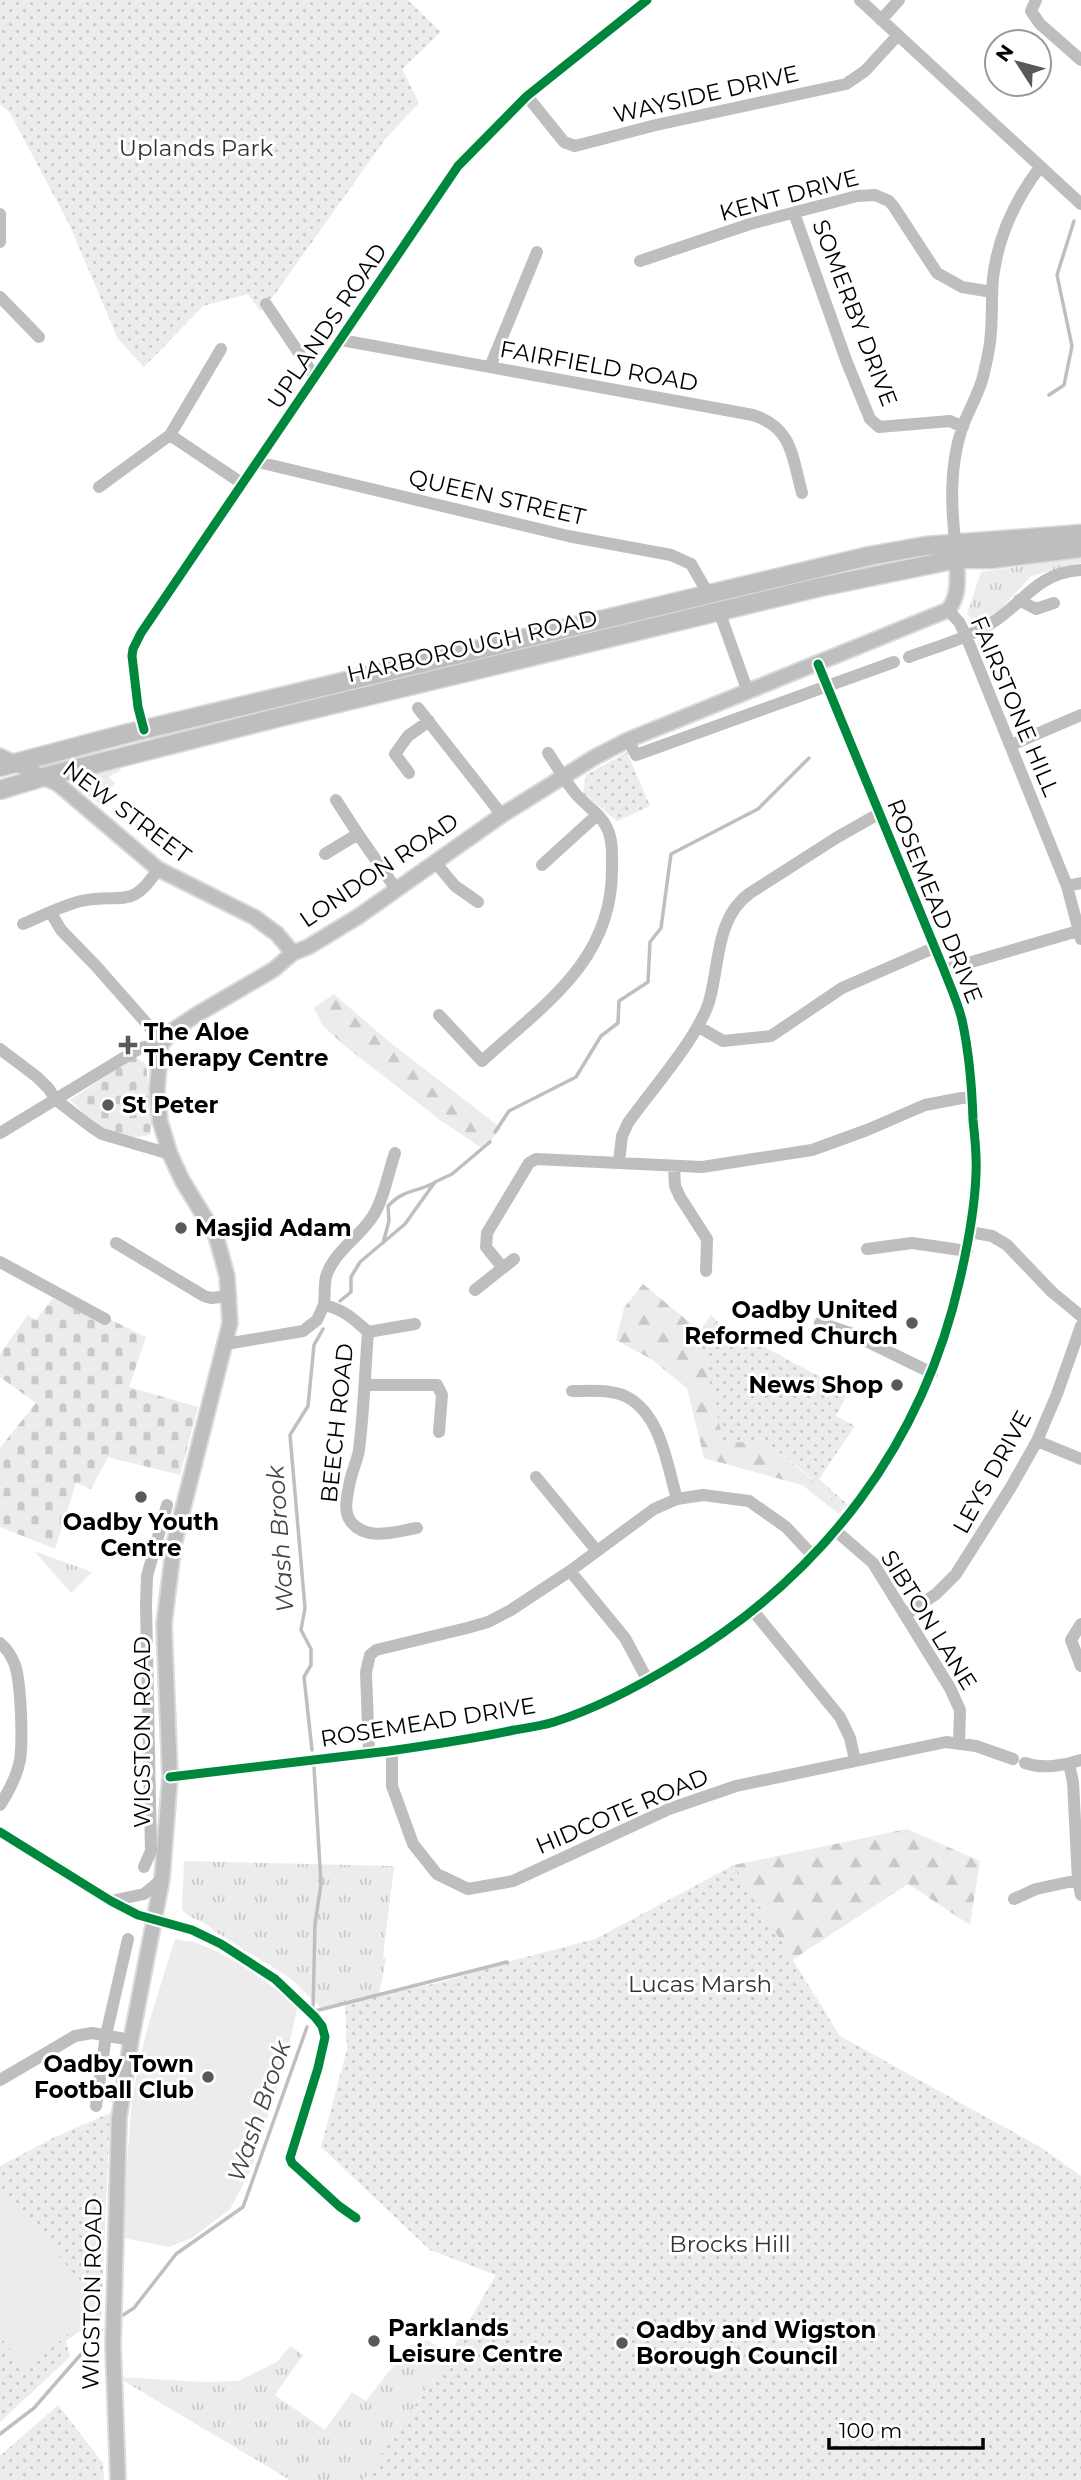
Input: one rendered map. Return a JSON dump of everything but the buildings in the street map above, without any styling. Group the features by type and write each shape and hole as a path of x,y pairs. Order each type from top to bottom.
{"highway":[{"path":"956,552 1081,534"},
{"name":"HARBOROUGH ROAD","path":"143,742 817,569 925,546 956,552"},
{"path":"956,552 978,549 987,559 1081,548"},
{"name":"HARBOROUGH ROAD","path":"143,742 280,717 956,552"},
{"path":"0,780 19,767 228,724 275,715 280,717"},
{"path":"0,790 19,767"}],"main road":[{"path":"948,610 957,594 956,552"},
{"name":"LONDON ROAD","path":"161,1044 176,1029 273,970 293,953 333,933 502,815 628,740 948,610"},
{"name":"NEW STREET","path":"19,767 58,784 158,869 261,921 277,934 293,953"},
{"name":"WIGSTON ROAD","path":"118,2480 113,2371 119,2118 162,1879 170,1777 164,1624 174,1544 230,1323 230,1296 223,1256 216,1236 188,1191 170,1154 160,1121 156,1089 161,1044"}],"street":[{"name":"UPLANDS ROAD","path":"143,742 134,679 133,649 141,633 458,166 527,96 647,0"},
{"path":"860,0 1081,204"},
{"path":"881,20 899,0"},
{"path":"1036,0 1031,11 1040,24 1081,60"},
{"name":"WAYSIDE DRIVE","path":"527,96 564,142 575,146 656,125 846,84 865,71 898,35"},
{"path":"956,552 951,508 953,464 962,427 982,381 990,342 997,254 1019,197 1041,167"},
{"name":"KENT DRIVE","path":"640,261 750,224 857,196 876,195 883,197 894,207 937,273 962,287 992,292"},
{"name":"SOMERBY DRIVE","path":"794,213 870,419 879,427 950,421 962,427"},
{"path":"0,214 0,242"},
{"path":"490,367 537,253"},
{"path":"0,297 40,337"},
{"path":"266,303 316,377"},
{"name":"FAIRFIELD ROAD","path":"341,340 753,415 778,427 788,442 802,493"},
{"path":"99,487 170,435 221,349"},
{"path":"170,435 243,484"},
{"name":"QUEEN STREET","path":"258,462 568,536 671,555 691,564 709,595"},
{"path":"909,657 966,636 1004,615 1040,583 1054,576 1081,570"},
{"path":"1019,600 1036,609 1054,603"},
{"name":"FAIRSTONE HILL","path":"948,610 960,622 1011,745 1067,886 1079,935"},
{"path":"719,611 748,692"},
{"path":"628,740 636,755 894,662"},
{"name":"ROSEMEAD DRIVE","path":"170,1777 463,1741 553,1722 648,1681 716,1640 754,1612 836,1531 880,1472 910,1420 932,1374 955,1301 967,1251 976,1170 972,1096 962,1020 936,947 818,664"},
{"path":"418,708 502,815"},
{"path":"1011,745 1081,715"},
{"path":"409,773 395,754 408,736 429,721"},
{"path":"439,1015 482,1061 579,970 594,948 603,927 612,882 609,831 575,793 548,753"},
{"path":"336,800 396,889"},
{"path":"619,1162 622,1136 628,1123 699,1027 710,999 721,940 737,904 825,845 880,813"},
{"path":"542,865 597,815"},
{"path":"325,854 358,834"},
{"path":"435,862 455,886 478,902"},
{"path":"23,924 80,902 134,896 145,889 158,869"},
{"path":"1067,886 1081,883"},
{"path":"0,1133 139,1048 161,1044 156,1034 61,930 51,913"},
{"path":"944,970 1079,935"},
{"path":"699,1027 723,1041 771,1036 842,988 936,947"},
{"path":"0,1049 37,1077 55,1099 102,1133 170,1154"},
{"path":"503,1268 486,1247 486,1233 529,1163 536,1159 702,1167 812,1150 925,1105 972,1096"},
{"path":"226,1344 303,1331 317,1320 324,1305 325,1284 330,1268 335,1258 375,1213 395,1153"},
{"path":"674,1166 675,1186 707,1239 706,1271"},
{"path":"970,1232 992,1236 1007,1245 1052,1292 1081,1316"},
{"path":"116,1243 204,1296 230,1296"},
{"path":"867,1249 912,1243 967,1251"},
{"path":"475,1290 514,1259"},
{"path":"0,1262 105,1319"},
{"name":"BEECH ROAD","path":"324,1305 344,1311 368,1332 359,1453 351,1477 346,1503 347,1514 352,1523 370,1533 417,1528"},
{"path":"820,1323 850,1333 932,1374"},
{"path":"368,1332 415,1324"},
{"name":"LEYS DRIVE","path":"905,1615 947,1584 965,1562 1037,1441 1081,1326"},
{"path":"365,1385 437,1385 442,1395 439,1432"},
{"path":"572,1391 613,1392 626,1396 636,1404 657,1432 677,1499"},
{"path":"1037,1441 1081,1459"},
{"path":"536,1477 597,1551"},
{"path":"369,1753 366,1672 370,1655 383,1647 488,1622 536,1595 654,1509 677,1499 703,1495 749,1501 774,1517 813,1556"},
{"name":"WIGSTON ROAD","path":"144,1867 151,1851 147,1576 167,1505"},
{"name":"SIBTON LANE","path":"836,1531 873,1563 956,1699 961,1723 959,1743"},
{"path":"158,1541 174,1544"},
{"path":"570,1570 625,1638 648,1681"},
{"path":"754,1612 840,1717 850,1738 855,1760"},
{"path":"1081,1624 1071,1640 1081,1666"},
{"path":"0,1643 7,1649 18,1679 21,1746 17,1770 0,1805"},
{"path":"148,1688 165,1687"},
{"name":"HIDCOTE ROAD","path":"392,1750 392,1786 413,1843 438,1874 468,1889 513,1881 669,1809 736,1786 934,1743 959,1743 994,1751 1034,1766 1075,1762"},
{"path":"1075,1762 1073,1782 1081,1895"},
{"path":"0,1832 111,1901 146,1918 192,1930 221,1944 275,1979 315,2017 322,2026 324,2037 318,2068 290,2158 292,2163 339,2206 356,2218"},
{"path":"111,1901 144,1894 162,1879"},
{"path":"1014,1899 1035,1889 1078,1880"},
{"path":"96,2106 106,2035 128,1939"},
{"path":"0,2080 75,2036 92,2033 131,2040"}],"green space":[{"name":"Uplands Park","path":"0,0 408,0 441,32 402,69 419,103 386,138 275,294 260,311 248,294 203,306 144,367 118,339 69,224 10,113 0,104"},
{"path":"1081,557 1081,563 1031,576 1000,610 976,624 967,614 981,572"},
{"path":"627,752 650,806 617,821 583,793 586,775"},
{"path":"120,767 121,770 109,777 115,783 99,804 80,789 82,777"},
{"path":"334,994 387,1040 501,1128 488,1144 480,1147 440,1120 323,1026 314,1008"},
{"path":"135,1057 146,1064 152,1120 150,1135 137,1137 115,1134 105,1129 70,1100"},
{"path":"643,1284 700,1331 711,1315 718,1322 702,1348 768,1444 843,1509 839,1514 802,1485 704,1458 687,1388 651,1359 616,1340 624,1308"},
{"path":"53,1298 103,1324 107,1318 146,1337 129,1387 198,1407 180,1475 108,1457 91,1489 76,1483 55,1549 0,1527 0,1448 36,1403 0,1377 0,1354 28,1315 36,1320"},
{"path":"718,1322 848,1392 836,1416 855,1426 819,1479 848,1505 843,1509 802,1470 768,1444 723,1441 702,1348"},
{"path":"34,1551 92,1572 71,1593"},
{"path":"907,1829 980,1861 970,1925 908,1884 789,1962 734,1865"},
{"path":"184,1861 394,1866 383,1957 386,1959 379,1995 321,2008 290,1978 182,1910"},
{"name":"Brocks Hill","path":"734,1865 840,2036 1040,2147 1081,2176 1081,2480 364,2480 449,2355 496,2275 430,2250 321,2147 347,2049 345,2003 442,1982 595,1939"},
{"name":"Oadby Town Football Club","path":"175,1939 199,1944 227,1957 274,1988 296,2005 297,2009 286,2058 251,2170 230,2209 192,2238 169,2247 124,2238 124,2204 132,2097 147,2029"},
{"path":"110,2113 101,2316 66,2341 70,2357 0,2422 0,2166 53,2138"},
{"path":"0,2186 101,2306 27,2369 0,2337"},
{"path":"428,2340 449,2355 364,2480 290,2480 117,2377 204,2382 238,2381 277,2362 290,2346 303,2355 275,2395 325,2430 352,2392 366,2401 408,2347"},
{"path":"58,2405 103,2463 104,2480 0,2480 0,2456"}],"waterway":[{"name":"Wash Brook","path":"1049,395 1064,385 1072,346 1057,275 1074,221"},
{"path":"495,1132 509,1111 576,1077 601,1036 618,1023 619,1001 648,982 650,942 661,928 671,854 758,809 809,758"},
{"name":"Wash Brook","path":"340,1301 351,1292 351,1277 360,1262 405,1224 435,1182 452,1174 490,1142"},
{"path":"383,1243 389,1221 388,1206 405,1194 434,1183"},
{"name":"Wash Brook","path":"312,1750 304,1677 311,1665 311,1649 301,1630 305,1608 290,1435 308,1406 314,1345 323,1329"},
{"path":"313,2009 315,1924 321,1884 314,1767"},
{"name":"Wash Brook","path":"315,2011 507,1962"},
{"name":"Wash Brook","path":"120,2317 134,2308 176,2254 243,2207 307,2027"},
{"name":"Wash Brook","path":"0,2434 34,2408 83,2352 89,2338 101,2330"}],"cycle path":[{"path":"144,730 138,707 132,656 141,633 458,166 527,96 647,0"},
{"path":"170,1777 468,1739 549,1723 603,1703 680,1661 732,1626 779,1588 822,1545 860,1499 893,1449 921,1396 943,1339 966,1253 973,1213 976,1167 970,1070 956,1001 818,664"},
{"path":"0,1832 138,1915 192,1930 221,1944 275,1979 315,2017 322,2026 325,2037 290,2158 292,2163 339,2206 356,2218"}],"place":[{"name":"The Aloe Therapy Centre","path":"128,1045"},
{"name":"St Peter","path":"108,1105"},
{"name":"Masjid Adam","path":"181,1228"},
{"name":"Oadby United Reformed Church","path":"912,1323"},
{"name":"News Shop","path":"897,1385"},
{"name":"Oadby Youth Centre","path":"141,1497"},
{"name":"Oadby Town Football Club","path":"208,2077"},
{"name":"Parklands Leisure Centre","path":"374,2341"},
{"name":"Oadby and Wigston Borough Council","path":"622,2343"}],"park label":[{"name":"Lucas Marsh","path":"700,1984"}]}
